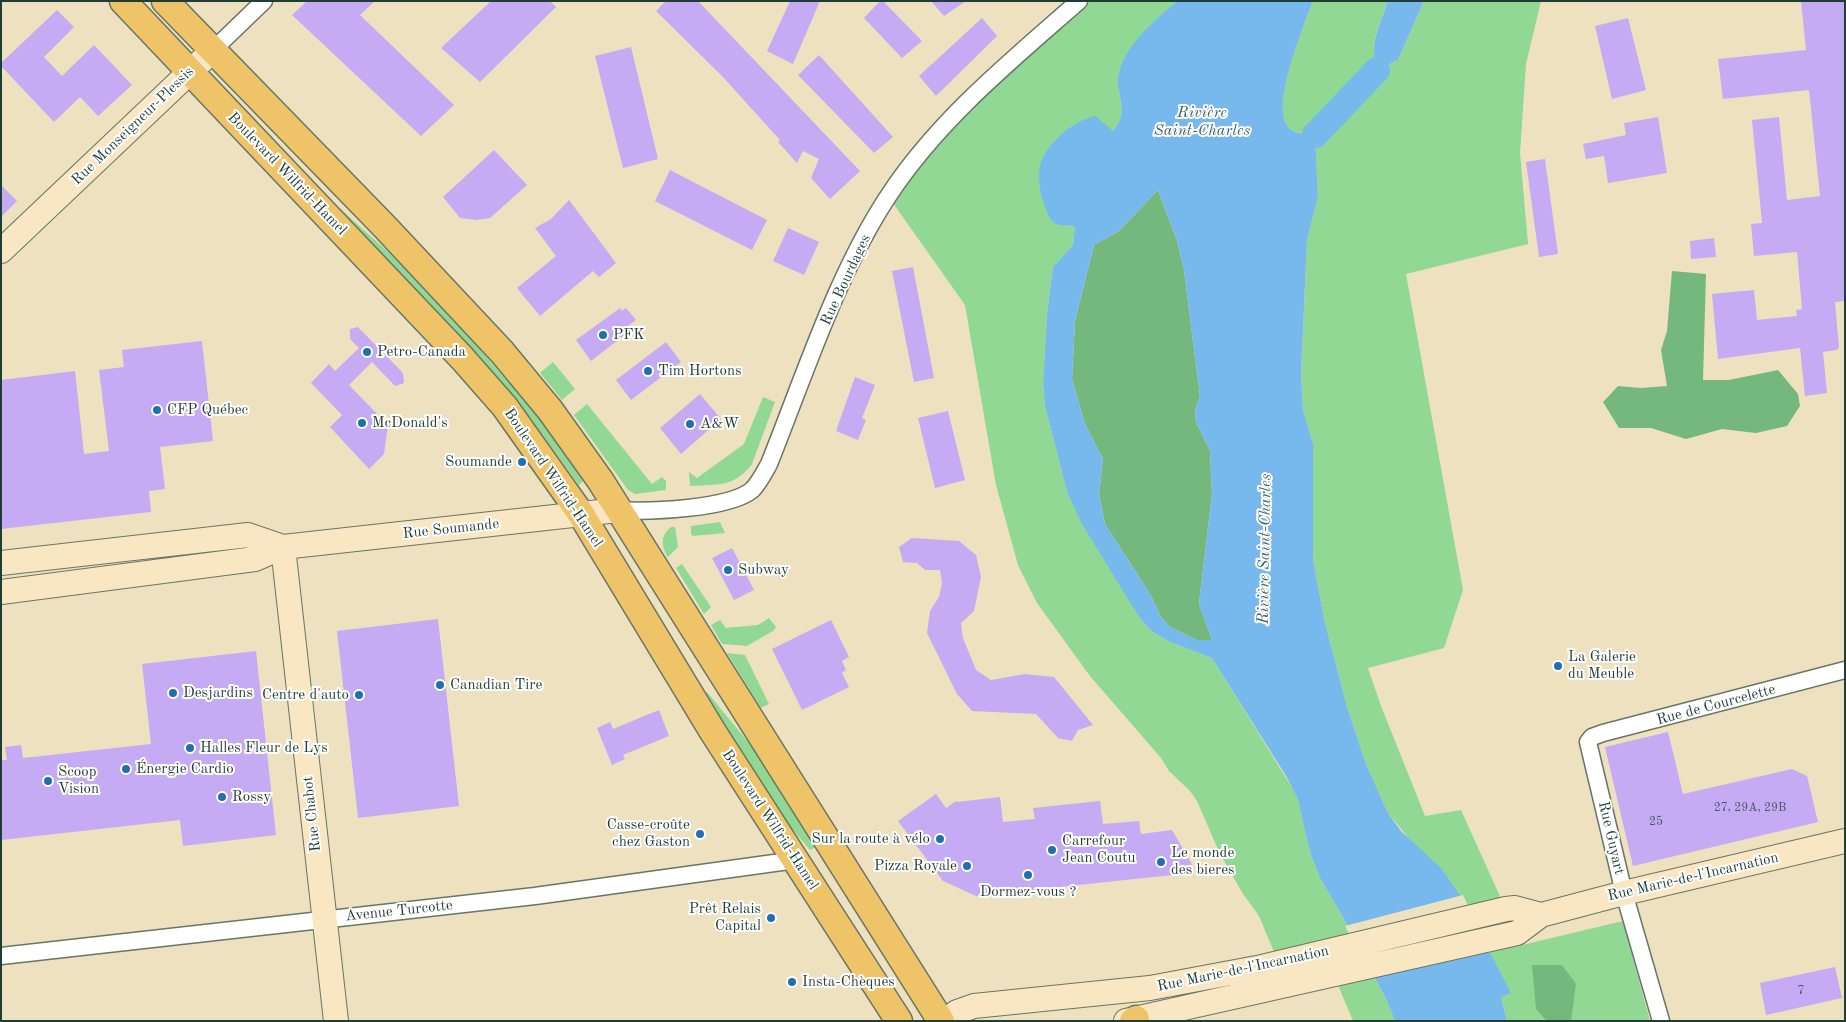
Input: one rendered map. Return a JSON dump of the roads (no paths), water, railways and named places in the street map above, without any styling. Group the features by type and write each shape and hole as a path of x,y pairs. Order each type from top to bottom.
{"main road":[{"name":"Boulevard Wilfrid-Hamel","path":"123,1 499,400 542,456 580,514 712,732 899,1021"},
{"path":"165,1 385,227 502,352 576,445 858,886 940,1021"}],"street":[{"name":"Rue Monseigneur-Plessis","path":"1,251 264,1"},
{"name":"Rue Bourdages","path":"618,510 647,512 714,504 736,500 752,490 770,464 852,259 888,196 936,133 994,76 1078,1"},
{"name":"Rue Soumande","path":"1,592 255,559 283,547 618,510"},
{"name":"Rue Soumande","path":"1,563 248,535 283,547"},
{"name":"Rue Chabot","path":"283,547 336,1021"},
{"name":"Rue de Courcelette","path":"1588,742 1592,737 1603,733 1845,670"},
{"name":"Rue Guyart","path":"1588,742 1624,892 1661,1021"},
{"name":"Rue Marie-de-l'Incarnation","path":"944,1021 957,1012 974,1006 1150,988 1262,968 1351,958 1517,932 1541,915 1624,892 1845,841"},
{"name":"Avenue Turcotte","path":"1,956 535,896 796,860"},
{"name":"Rue Marie-de-l'Incarnation","path":"1132,1020 1351,958 1506,909 1515,908 1541,915"}],"water":[{"name":"Rivière Saint-Charles","path":"1177,1 1313,1 1289,69 1284,90 1283,108 1285,122 1293,131 1315,135 1318,197 1307,240 1301,375 1303,410 1313,443 1313,559 1324,619 1347,707 1366,764 1388,813 1401,831 1441,868 1461,897 1511,993 1501,997 1507,1021 1395,1021 1387,1001 1344,919 1320,878 1310,852 1298,799 1286,776 1212,658 1170,642 1151,631 1139,617 1082,524 1067,492 1045,406 1043,384 1047,314 1053,267 1073,245 1075,227 1056,224 1050,218 1041,194 1039,178 1041,162 1056,140 1079,122 1095,116 1113,131 1121,116 1122,108 1118,80 1123,62 1135,42 1151,24","holes":["1158,190 1177,241 1184,270 1200,396 1195,410 1196,422 1210,451 1212,494 1199,604 1212,640 1197,640 1170,627 1161,617 1150,594 1105,524 1099,494 1103,459 1085,424 1072,379 1075,321 1094,245 1119,231"]},
{"path":"1388,1 1424,1 1398,60 1377,70 1374,51 1376,35"}],"waterway":[{"path":"1315,135 1377,70"}],"place":[{"name":"PFK","path":"603,335"},
{"name":"Petro-Canada","path":"367,352"},
{"name":"Tim Hortons","path":"648,371"},
{"name":"CFP Québec","path":"157,410"},
{"name":"McDonald's","path":"362,423"},
{"name":"A&W","path":"690,424"},
{"name":"Soumande","path":"522,462"},
{"name":"Subway","path":"728,570"},
{"name":"La Galerie du Meuble","path":"1558,666"},
{"name":"Canadian Tire","path":"440,685"},
{"name":"Desjardins","path":"173,693"},
{"name":"Centre d'auto","path":"359,695"},
{"name":"Halles Fleur de Lys","path":"190,748"},
{"name":"Énergie Cardio","path":"126,769"},
{"name":"Scoop Vision","path":"48,781"},
{"name":"Rossy","path":"222,797"},
{"name":"Casse-croûte chez Gaston","path":"700,834"},
{"name":"Sur la route à vélo","path":"940,839"},
{"name":"Carrefour Jean Coutu","path":"1052,850"},
{"name":"Le monde des bieres","path":"1161,862"},
{"name":"Pizza Royale","path":"967,866"},
{"name":"Dormez-vous ?","path":"1028,875"},
{"name":"Prêt Relais Capital","path":"771,918"},
{"name":"Insta-Chèques","path":"792,982"}]}
